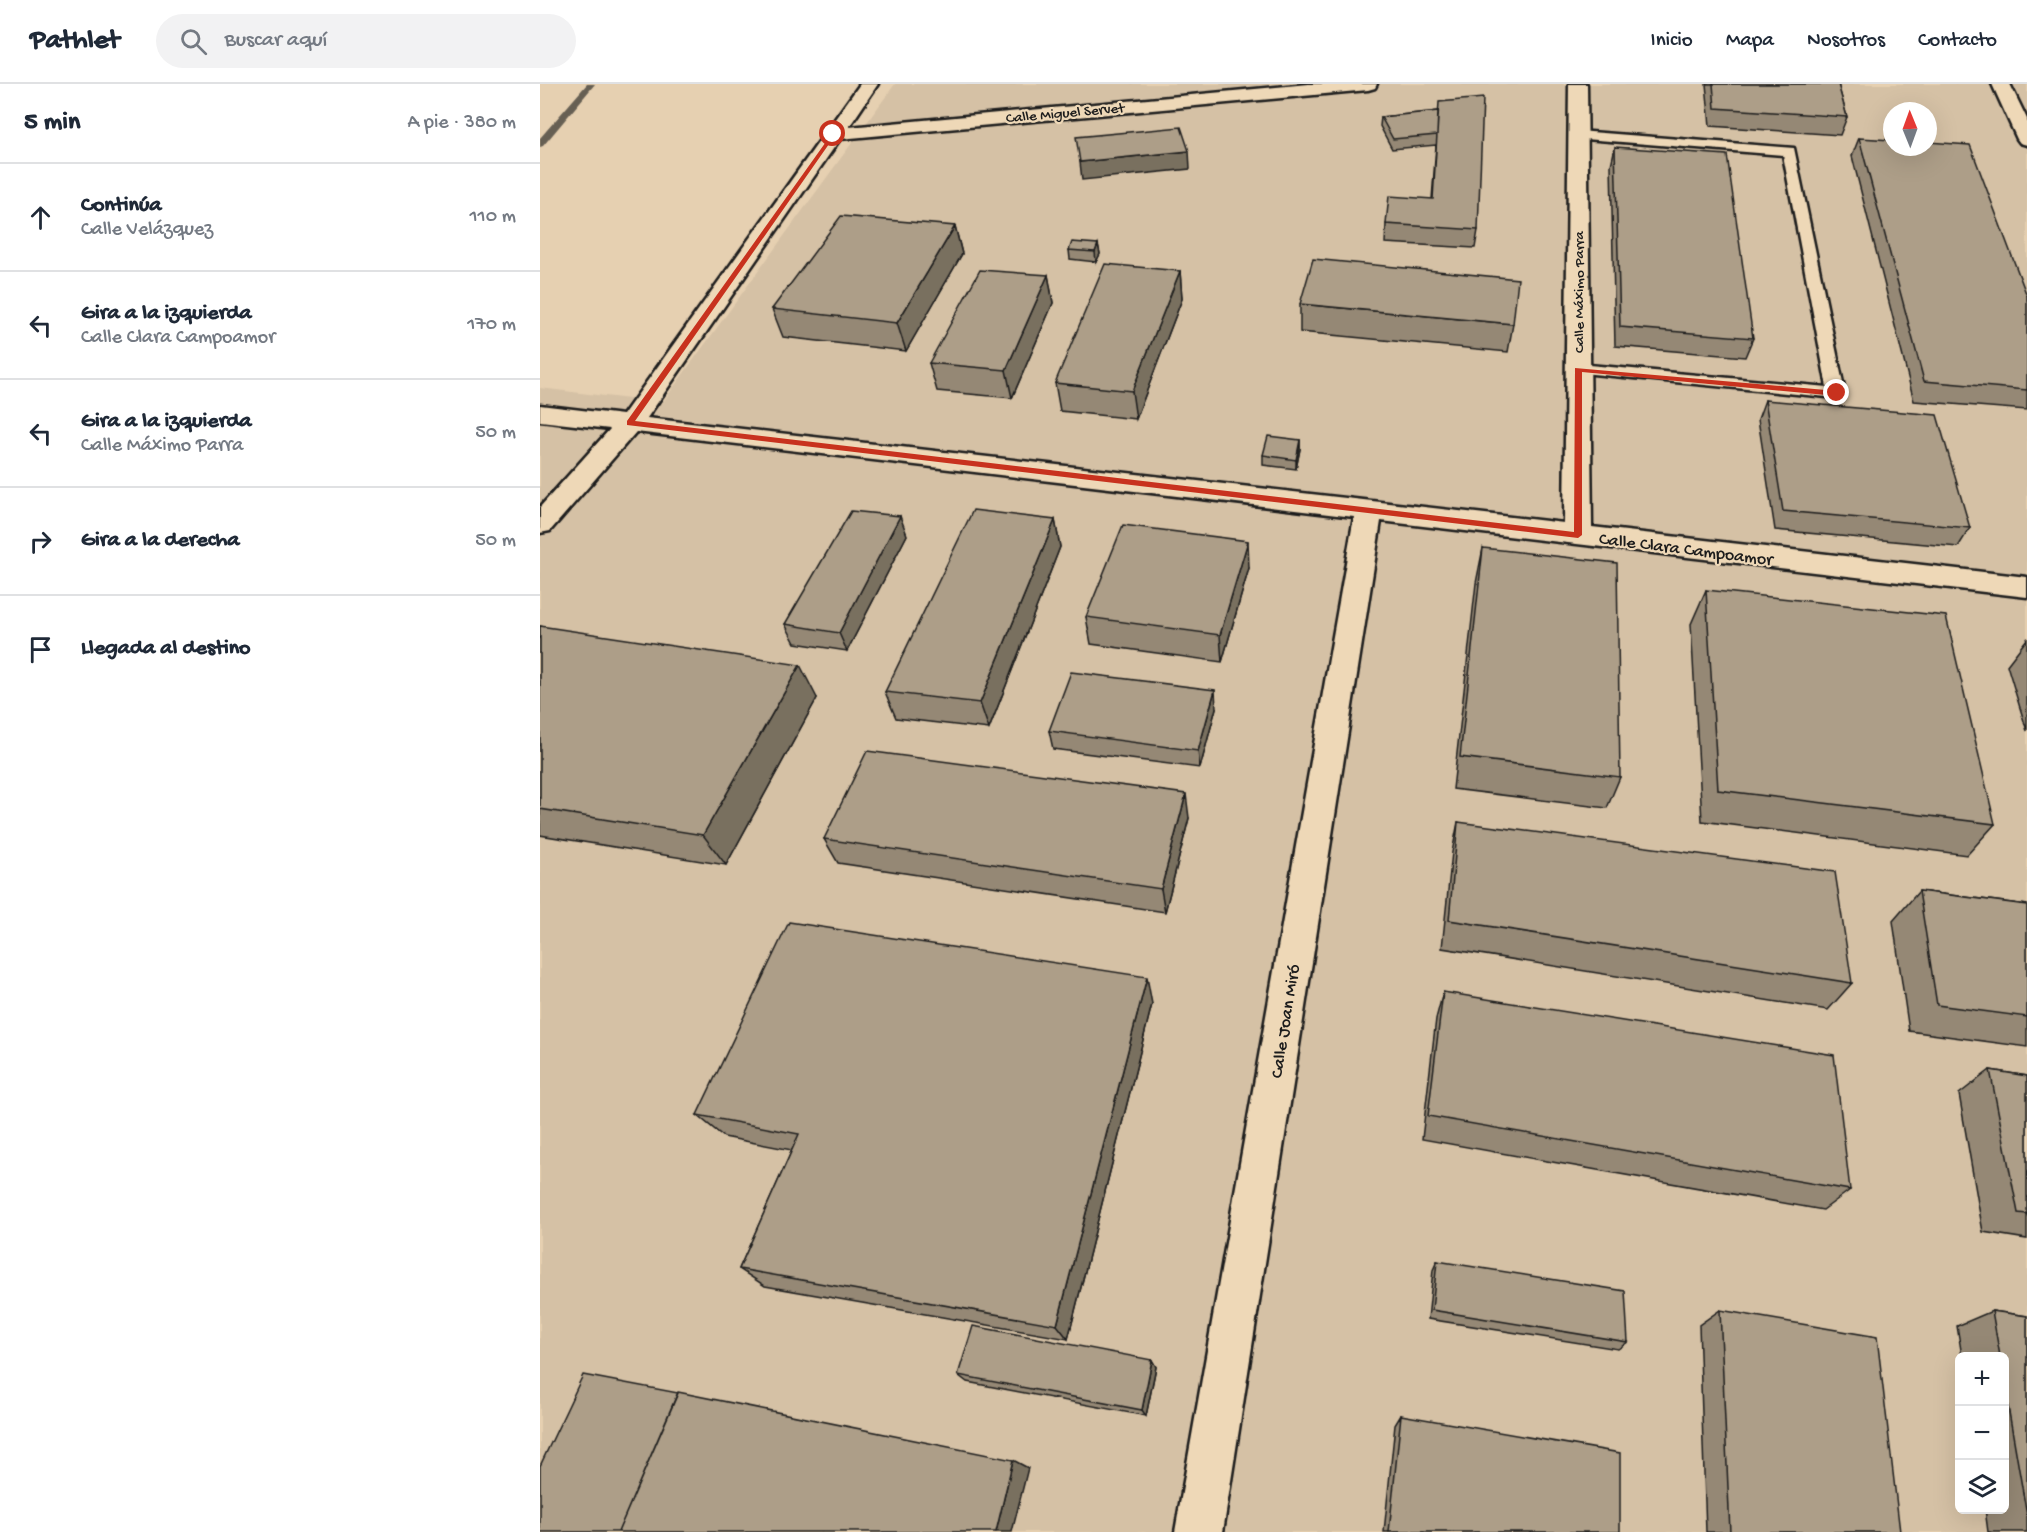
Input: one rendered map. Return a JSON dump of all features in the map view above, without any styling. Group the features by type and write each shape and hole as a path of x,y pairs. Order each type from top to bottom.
{"street":[{"path":"540,524 630,423 869,84"},
{"name":"Calle Miguel Servet","path":"833,134 1368,84"},
{"name":"Calle Máximo Parra","path":"1578,84 1578,535"},
{"path":"2001,84 2027,139"},
{"name":"Calle Clara Campoamor","path":"540,413 2027,587"},
{"name":"Calle Joan Miró","path":"1199,1532 1369,511"}],"lane":[{"path":"1578,135 1789,151 1837,393 1578,369"}],"shaded area":[{"path":"895,84 2027,84 2027,1532 540,1532 540,388 662,403"}],"building":[{"path":"1713,84 1838,84 1847,117 1715,108"},
{"path":"1483,98 1478,230 1386,224 1389,196 1433,199 1439,102"},
{"path":"1438,111 1437,135 1393,139 1381,117"},
{"path":"1181,127 1189,151 1080,162 1076,137"},
{"path":"1859,138 1883,139 1883,156 1937,156 1937,143 1970,145 2027,296 2027,390 1924,381"},
{"path":"1615,147 1727,155 1753,338 1620,327"},
{"path":"841,216 955,226 897,323 772,309"},
{"path":"1072,242 1098,244 1095,252 1069,250"},
{"path":"1313,259 1518,279 1513,324 1300,304"},
{"path":"1105,264 1180,271 1132,391 1055,383"},
{"path":"980,270 1048,275 1006,370 929,363"},
{"path":"1765,400 1937,415 1970,528 1783,511"},
{"path":"1268,436 1300,440 1296,460 1263,455"},
{"path":"973,510 1055,520 980,703 885,692"},
{"path":"851,511 900,516 839,633 785,624"},
{"path":"1123,525 1248,541 1220,635 1086,617"},
{"path":"1483,548 1617,563 1620,777 1460,757"},
{"path":"1706,590 1946,616 1995,824 1718,790"},
{"path":"540,626 800,665 703,835 540,809"},
{"path":"1071,672 1215,690 1198,751 1049,731"},
{"path":"867,751 1186,794 1161,889 824,839"},
{"path":"1458,822 1835,872 1852,983 1449,920"},
{"path":"1919,891 2027,905 2027,1017 1937,1005"},
{"path":"789,922 1147,977 1057,1325 739,1269 799,1134 697,1115"},
{"path":"1443,992 1834,1055 1850,1190 1428,1116"},
{"path":"1990,1070 2027,1076 2027,1214 2018,1213"},
{"path":"1437,1261 1625,1291 1628,1342 1432,1310"},
{"path":"1720,1310 1877,1337 1900,1532 1730,1532"},
{"path":"1992,1311 2027,1316 2027,1516 2009,1412 2009,1352 1999,1352"},
{"path":"973,1326 1152,1360 1142,1410 958,1375"},
{"path":"583,1375 678,1393 618,1532 540,1532 540,1466"},
{"path":"678,1392 1013,1460 996,1532 618,1532"},
{"path":"1401,1415 1620,1453 1620,1532 1389,1532"}],"waterway":[{"path":"540,144 591,84"}],"route":[{"path":"833,134 630,423 1578,535 1578,369 1837,393"}]}
